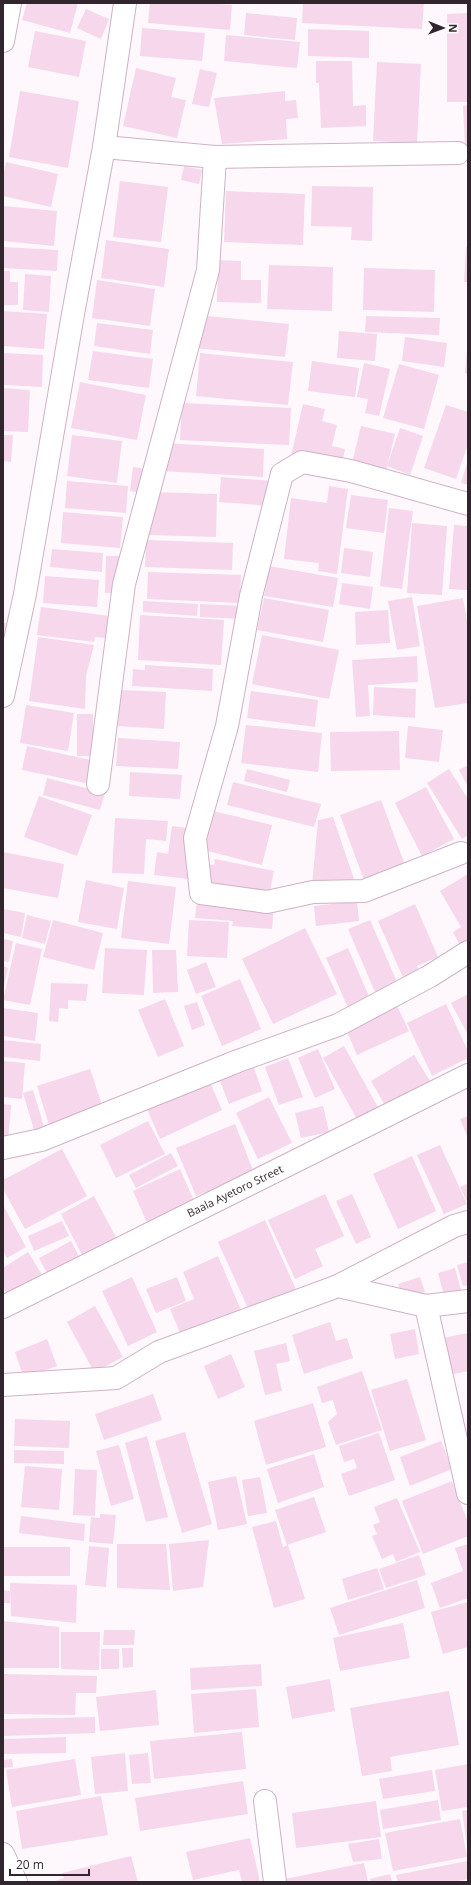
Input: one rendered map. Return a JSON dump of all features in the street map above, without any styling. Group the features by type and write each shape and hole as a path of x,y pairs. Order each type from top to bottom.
{"street":[{"path":"3,40 10,3"},
{"path":"3,696 25,594 72,314 104,147 125,3"},
{"path":"104,147 215,157 458,153"},
{"path":"98,784 124,584 208,270 215,157"},
{"path":"461,853 364,891 313,892 267,902 201,893 194,838 227,726 250,596 282,474 302,462 351,471 468,504"},
{"path":"3,1148 42,1140 238,1061 338,1025 430,976 468,952"},
{"name":"Baala Ayetoro Street","path":"3,1306 468,1075"},
{"path":"3,1385 116,1378 159,1352 338,1286 454,1226 468,1222"},
{"path":"338,1286 426,1306 468,1301"},
{"path":"426,1306 468,1494"},
{"path":"265,1801 275,1882"},
{"path":"3,1854 16,1882"}],"building":[{"path":"27,3 78,3 70,33 22,20"},
{"path":"150,3 207,3 232,5 230,30 148,23"},
{"path":"303,3 424,3 422,29 302,23"},
{"path":"86,9 109,19 101,39 77,28"},
{"path":"246,13 297,18 295,40 244,35"},
{"path":"468,13 468,102 447,102 447,14"},
{"path":"142,28 205,33 202,61 140,56"},
{"path":"308,29 369,31 369,58 308,56"},
{"path":"35,31 86,41 79,77 28,67"},
{"path":"226,35 300,42 297,68 224,61"},
{"path":"316,61 352,61 353,106 366,105 366,126 321,128 319,83 316,83"},
{"path":"377,62 421,64 417,143 373,141"},
{"path":"136,68 176,78 171,97 186,100 177,138 123,126"},
{"path":"200,69 217,73 209,107 192,104"},
{"path":"20,91 79,101 68,168 9,157"},
{"path":"285,91 285,101 296,100 298,118 286,119 287,139 222,144 214,98"},
{"path":"468,105 468,146 465,147 463,106"},
{"path":"6,162 58,174 51,207 3,196 3,176"},
{"path":"184,166 202,170 199,184 181,180"},
{"path":"120,181 168,187 161,242 113,237"},
{"path":"312,186 373,187 372,241 351,240 352,227 311,226"},
{"path":"226,191 305,194 303,245 224,242"},
{"path":"3,206 57,211 54,246 3,241"},
{"path":"106,240 169,249 164,287 101,278"},
{"path":"3,247 58,250 57,271 3,268"},
{"path":"466,247 468,248 468,282 464,282"},
{"path":"218,260 241,261 241,280 261,280 261,303 217,302"},
{"path":"269,265 333,267 332,311 267,309"},
{"path":"364,268 435,270 434,312 363,310"},
{"path":"3,271 10,271 10,282 18,282 18,305 3,305"},
{"path":"25,274 51,276 49,312 23,310"},
{"path":"97,280 155,289 150,326 92,318"},
{"path":"3,311 47,314 44,349 3,346"},
{"path":"197,315 289,324 285,357 194,348"},
{"path":"366,316 440,318 439,335 365,332"},
{"path":"97,323 153,330 150,354 94,346"},
{"path":"339,331 377,334 375,361 337,358"},
{"path":"405,337 447,343 444,367 402,361"},
{"path":"468,350 468,374 465,373"},
{"path":"93,351 153,359 149,388 88,380"},
{"path":"3,353 43,355 42,387 3,385"},
{"path":"200,353 293,362 288,405 196,396"},
{"path":"312,361 359,368 355,397 308,391"},
{"path":"364,363 390,369 379,416 365,413 368,399 357,397"},
{"path":"399,364 439,375 424,429 383,418"},
{"path":"80,382 146,395 137,440 71,428"},
{"path":"3,388 30,390 28,432 3,431"},
{"path":"182,403 291,408 289,445 180,440"},
{"path":"303,404 325,409 322,421 337,425 332,446 345,449 341,468 291,456"},
{"path":"446,405 468,412 468,444 456,479 424,468"},
{"path":"361,426 395,434 385,475 351,467"},
{"path":"400,428 423,436 410,475 387,466"},
{"path":"3,435 13,435 11,462 3,461"},
{"path":"72,435 122,441 117,483 67,476"},
{"path":"164,443 264,449 263,477 162,471"},
{"path":"468,460 468,485 461,483"},
{"path":"133,467 146,469 144,493 130,491"},
{"path":"221,477 273,481 271,506 219,502"},
{"path":"67,481 128,486 126,513 65,508"},
{"path":"329,486 348,489 337,574 318,571 319,563 284,559 291,498 327,503"},
{"path":"151,492 217,494 216,537 149,535"},
{"path":"351,495 388,500 384,533 346,528"},
{"path":"389,508 413,511 402,589 380,586"},
{"path":"63,512 123,517 120,548 61,543"},
{"path":"412,523 447,526 442,595 407,593"},
{"path":"454,525 468,526 468,590 449,589"},
{"path":"146,540 233,543 232,570 145,567"},
{"path":"344,548 373,552 370,577 341,573"},
{"path":"52,549 103,553 102,572 50,567"},
{"path":"106,556 120,556 119,593 105,593"},
{"path":"269,566 338,578 333,607 264,596"},
{"path":"148,572 241,575 240,603 147,599"},
{"path":"45,576 99,580 97,607 43,603"},
{"path":"342,583 373,587 370,609 339,604"},
{"path":"412,597 420,646 397,650 388,601"},
{"path":"264,598 329,610 323,642 257,630"},
{"path":"463,598 468,626 468,703 435,708 417,606"},
{"path":"143,601 198,604 197,616 143,612"},
{"path":"200,604 243,606 243,619 200,617"},
{"path":"41,607 109,616 106,638 95,637 94,642 37,635"},
{"path":"388,610 390,643 356,645 355,612"},
{"path":"140,615 224,620 221,665 138,660"},
{"path":"3,622 6,623 4,637 3,637"},
{"path":"262,635 339,650 329,699 252,684"},
{"path":"38,637 94,645 86,676 85,709 29,701"},
{"path":"417,656 418,682 368,685 370,716 356,717 352,660"},
{"path":"145,665 213,669 212,691 132,686 133,669 145,670"},
{"path":"374,687 416,689 415,718 373,715"},
{"path":"120,690 166,692 164,729 118,726"},
{"path":"251,691 318,700 315,727 247,718"},
{"path":"26,705 74,713 68,751 20,743"},
{"path":"77,714 93,714 93,756 77,756"},
{"path":"246,725 322,733 318,772 241,763"},
{"path":"408,726 443,730 439,762 405,758"},
{"path":"399,731 400,770 331,771 330,732"},
{"path":"118,738 180,742 178,769 116,766"},
{"path":"27,746 95,761 90,784 22,770"},
{"path":"468,765 468,787 459,770"},
{"path":"247,769 290,780 287,792 244,781"},
{"path":"449,769 468,799 468,835 462,839 427,783"},
{"path":"130,772 182,775 180,799 129,796"},
{"path":"47,778 105,793 100,810 43,795"},
{"path":"233,782 321,804 314,827 227,805"},
{"path":"426,787 454,839 422,856 395,803"},
{"path":"39,796 92,815 77,856 24,837"},
{"path":"381,800 405,865 364,880 340,815"},
{"path":"213,811 272,825 262,865 204,850"},
{"path":"333,817 354,879 312,885 318,820"},
{"path":"115,818 168,821 166,841 146,839 144,874 112,873"},
{"path":"172,826 194,829 188,879 154,875 157,852 168,854"},
{"path":"3,852 64,864 58,898 3,888"},
{"path":"215,859 274,871 268,901 209,888 207,864 214,865"},
{"path":"468,874 468,942 461,947 453,932 461,927 440,891"},
{"path":"86,880 124,888 117,929 78,922"},
{"path":"128,881 176,887 169,944 121,938"},
{"path":"197,901 274,904 272,929 232,926 233,921 195,918"},
{"path":"357,901 359,921 316,926 314,906"},
{"path":"415,904 438,957 417,966 420,974 405,982 378,921"},
{"path":"3,909 25,913 21,937 3,933"},
{"path":"27,915 51,921 45,944 22,938"},
{"path":"53,920 103,933 94,970 43,957"},
{"path":"189,920 229,922 227,958 187,956"},
{"path":"370,920 397,982 375,992 348,929"},
{"path":"305,928 337,994 273,1024 242,959"},
{"path":"3,939 13,941 9,962 3,961"},
{"path":"16,943 42,949 30,1005 3,1000"},
{"path":"105,948 147,950 144,995 102,993"},
{"path":"348,948 371,1001 349,1010 326,958"},
{"path":"152,950 176,950 178,992 153,993"},
{"path":"206,962 216,987 196,994 187,970"},
{"path":"3,966 8,968 4,986 3,986"},
{"path":"240,979 261,1029 222,1046 201,996"},
{"path":"51,983 88,984 86,1001 68,1000 68,1009 59,1008 58,1022 49,1021"},
{"path":"468,994 468,1035 451,1003"},
{"path":"165,999 184,1046 158,1057 138,1010"},
{"path":"197,1002 205,1025 192,1030 184,1006"},
{"path":"446,1004 468,1051 468,1058 432,1076 407,1023"},
{"path":"397,1006 409,1031 357,1055 346,1029"},
{"path":"3,1008 38,1013 35,1041 3,1036"},
{"path":"3,1040 41,1044 40,1061 3,1057"},
{"path":"344,1046 379,1109 358,1121 323,1058"},
{"path":"318,1049 335,1089 315,1098 298,1058"},
{"path":"414,1055 430,1081 386,1107 371,1081"},
{"path":"288,1058 303,1097 279,1105 265,1067"},
{"path":"3,1061 25,1063 22,1099 3,1097"},
{"path":"254,1068 262,1091 229,1104 220,1081"},
{"path":"90,1069 103,1108 49,1125 37,1086"},
{"path":"209,1080 222,1110 160,1139 147,1109"},
{"path":"33,1090 45,1130 35,1133 23,1093"},
{"path":"269,1097 292,1143 258,1159 236,1113"},
{"path":"3,1104 11,1105 8,1142 3,1141"},
{"path":"323,1106 329,1132 301,1138 295,1113"},
{"path":"468,1116 468,1138 460,1119"},
{"path":"148,1121 165,1154 116,1178 100,1145"},
{"path":"235,1124 254,1173 196,1196 176,1148"},
{"path":"440,1145 467,1204 444,1214 417,1155"},
{"path":"62,1149 87,1196 25,1229 3,1189 3,1180"},
{"path":"171,1153 178,1166 136,1188 129,1175"},
{"path":"412,1156 436,1211 398,1229 373,1174"},
{"path":"180,1169 195,1203 148,1225 133,1191"},
{"path":"468,1183 468,1204 460,1187"},
{"path":"325,1194 344,1236 315,1249 323,1266 295,1279 268,1220"},
{"path":"352,1194 371,1237 356,1244 336,1201"},
{"path":"94,1196 119,1243 85,1261 61,1214"},
{"path":"3,1205 26,1247 7,1258 3,1250"},
{"path":"265,1220 298,1294 251,1315 218,1242"},
{"path":"62,1221 69,1236 34,1251 28,1236"},
{"path":"71,1241 82,1262 50,1279 39,1258"},
{"path":"28,1252 46,1281 12,1302 3,1287 3,1268"},
{"path":"218,1256 241,1310 181,1335 170,1309 194,1299 183,1272"},
{"path":"468,1262 468,1285 463,1286 457,1265"},
{"path":"455,1268 461,1290 444,1295 438,1273"},
{"path":"132,1277 157,1332 128,1346 102,1291"},
{"path":"177,1277 186,1301 156,1313 146,1289"},
{"path":"420,1277 425,1292 403,1299 398,1284"},
{"path":"95,1306 123,1357 94,1372 67,1322"},
{"path":"330,1322 336,1341 347,1338 353,1358 304,1374 292,1335"},
{"path":"415,1329 419,1354 395,1359 390,1334"},
{"path":"468,1333 468,1371 445,1376 438,1339"},
{"path":"47,1339 57,1366 24,1378 15,1352"},
{"path":"286,1343 290,1361 276,1364 282,1391 265,1395 254,1351"},
{"path":"231,1354 245,1387 218,1399 204,1366"},
{"path":"362,1371 382,1430 336,1445 328,1422 337,1414 333,1400 322,1403 317,1387"},
{"path":"407,1379 426,1440 390,1451 371,1390"},
{"path":"153,1394 162,1420 104,1440 95,1414"},
{"path":"313,1403 326,1447 266,1465 254,1421"},
{"path":"15,1419 70,1421 69,1448 14,1446"},
{"path":"185,1432 212,1524 182,1533 155,1441"},
{"path":"379,1433 395,1480 349,1496 341,1474 357,1468 354,1459 344,1462 339,1446"},
{"path":"147,1436 168,1517 146,1522 125,1443"},
{"path":"441,1441 452,1469 410,1486 400,1457"},
{"path":"119,1445 134,1499 111,1506 96,1451"},
{"path":"14,1450 64,1451 64,1464 14,1463"},
{"path":"314,1454 324,1487 278,1503 267,1469"},
{"path":"25,1466 62,1469 59,1510 21,1507"},
{"path":"75,1469 97,1470 95,1516 73,1515"},
{"path":"236,1476 247,1524 218,1530 208,1482"},
{"path":"260,1477 267,1513 248,1516 242,1480"},
{"path":"452,1481 468,1522 468,1536 423,1554 402,1501"},
{"path":"314,1497 326,1532 287,1545 275,1510"},
{"path":"397,1498 420,1552 396,1562 393,1554 382,1559 372,1536 377,1534 373,1525 380,1522 374,1507"},
{"path":"100,1514 116,1515 113,1544 89,1542 91,1517 100,1518"},
{"path":"21,1516 85,1524 84,1541 19,1533"},
{"path":"276,1521 283,1547 288,1545 305,1599 274,1608 252,1527"},
{"path":"209,1540 203,1587 173,1591 169,1544"},
{"path":"117,1544 166,1544 170,1590 117,1588"},
{"path":"468,1544 468,1598 440,1608 431,1583 463,1571 455,1548"},
{"path":"89,1546 109,1548 106,1587 85,1585"},
{"path":"3,1547 70,1547 70,1576 3,1576"},
{"path":"419,1555 426,1575 386,1588 379,1569"},
{"path":"377,1568 384,1589 348,1600 342,1579"},
{"path":"417,1580 425,1608 339,1635 330,1608"},
{"path":"10,1583 77,1585 76,1623 11,1616"},
{"path":"3,1590 10,1591 10,1603 3,1603"},
{"path":"468,1602 468,1647 443,1654 431,1612"},
{"path":"3,1621 59,1627 59,1668 3,1668"},
{"path":"403,1623 410,1658 340,1671 333,1638"},
{"path":"104,1630 135,1630 134,1645 103,1645"},
{"path":"61,1632 100,1632 99,1670 61,1669"},
{"path":"122,1648 133,1648 133,1667 123,1668"},
{"path":"101,1649 119,1649 119,1669 101,1669"},
{"path":"261,1664 262,1686 191,1690 190,1668"},
{"path":"3,1674 97,1676 96,1693 76,1693 75,1715 3,1714"},
{"path":"330,1679 335,1711 292,1719 286,1687"},
{"path":"256,1689 259,1727 194,1733 191,1694"},
{"path":"156,1690 159,1725 100,1731 96,1697"},
{"path":"449,1691 459,1745 390,1757 392,1771 362,1776 350,1708"},
{"path":"95,1717 95,1733 3,1736 3,1719"},
{"path":"242,1732 246,1769 154,1779 150,1741"},
{"path":"66,1737 66,1753 3,1754 3,1739"},
{"path":"125,1753 128,1791 95,1794 91,1757"},
{"path":"148,1753 151,1783 132,1784 129,1755"},
{"path":"12,1759 13,1767 3,1768 3,1760"},
{"path":"75,1759 81,1795 12,1807 6,1770"},
{"path":"468,1764 468,1807 442,1811 435,1770"},
{"path":"432,1770 435,1791 383,1799 379,1779"},
{"path":"243,1781 248,1814 140,1831 135,1798"},
{"path":"101,1796 108,1835 22,1849 16,1811"},
{"path":"438,1800 441,1820 383,1829 380,1810"},
{"path":"376,1801 381,1837 296,1848 292,1813"},
{"path":"468,1810 468,1846 467,1846 462,1811"},
{"path":"460,1819 467,1857 393,1871 385,1833"},
{"path":"250,1838 260,1882 242,1882 239,1870 193,1880 186,1852"},
{"path":"379,1839 382,1859 353,1862 348,1844"},
{"path":"131,1856 138,1882 52,1882 64,1878 62,1873"},
{"path":"467,1861 468,1879 454,1882 398,1882 396,1875"},
{"path":"364,1863 368,1882 285,1882 285,1879"},
{"path":"390,1874 392,1882 371,1882 370,1879"}]}
